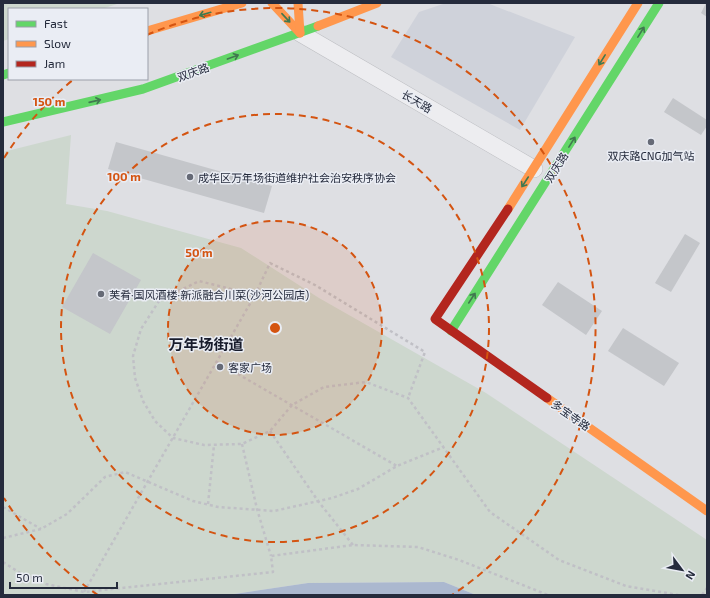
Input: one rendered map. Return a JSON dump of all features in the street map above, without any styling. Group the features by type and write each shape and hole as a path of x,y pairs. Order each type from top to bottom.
{"street":[{"path":"272,3 300,33"},
{"path":"298,3 300,33"},
{"name":"双庆路","path":"3,122 143,89 300,33 377,3"},
{"name":"双庆路","path":"435,319 534,169 638,3"},
{"name":"双庆路","path":"451,331 659,3"},
{"path":"148,31 238,4"},
{"name":"长天路","path":"300,33 534,169"},
{"name":"多宝寺路","path":"435,319 707,511"}],"path":[{"path":"84,592 255,295 270,263 315,285 425,352 408,398"},
{"path":"255,295 199,281 160,301 141,329 133,356 135,378 143,402 155,421 172,438 204,445 242,444 270,431 292,405 324,387 366,382 408,398 490,512 559,560 626,586 678,595"},
{"path":"217,362 397,466"},
{"path":"270,431 318,501 353,545"},
{"path":"3,562 20,573 46,584 84,592 273,572 271,556 257,509 242,444"},
{"path":"208,504 214,445"},
{"path":"3,538 41,529 67,514 105,477 125,472 147,483 193,501 218,506 274,511 332,498 358,488 397,466 444,447"},
{"path":"3,507 41,529"},
{"path":"271,556 353,545 418,547 459,560 548,595"},
{"path":"702,595 707,588"}],"shaded area":[{"path":"3,3 120,3 105,8 8,8 8,39 3,41"},
{"path":"446,3 487,3 575,37 520,130 391,57 419,12"},
{"path":"71,135 66,204 107,211 241,248 319,298 486,393 707,540 707,595 476,595 444,582 308,583 228,595 3,595 3,152"}],"water":[{"path":"444,582 476,595 228,595 308,583"}],"building":[{"path":"707,3 707,17 701,13"},
{"path":"673,98 707,120 707,126 701,135 664,112"},
{"name":"成华区万年场街道维护社会治安秩序协会","path":"116,142 272,186 264,213 108,169"},
{"path":"685,234 700,243 671,292 655,283"},
{"name":"芙肴·国风酒楼·新派融合川菜(沙河公园店)","path":"93,253 141,280 110,334 62,307"},
{"path":"558,282 602,311 586,335 542,305"},
{"path":"623,328 679,363 664,386 608,351"}],"traffic: fast":[{"path":"451,331 659,3"},
{"path":"3,122 143,89 318,26"},
{"path":"3,75 8,73"}],"traffic: slow":[{"path":"148,31 242,3"},
{"path":"272,3 300,33"},
{"path":"298,3 300,33"},
{"path":"318,26 377,3"},
{"path":"508,209 638,3"},
{"path":"547,398 707,511"}],"traffic: jam":[{"path":"508,209 435,319 547,398"}],"place":[{"name":"双庆路CNG加气站","path":"651,142"},
{"name":"成华区万年场街道维护社会治安秩序协会","path":"190,177"},
{"name":"芙肴·国风酒楼·新派融合川菜(沙河公园店)","path":"101,294"},
{"name":"客家广场","path":"220,367"}],"district":[{"name":"万年场街道","path":"206,344"}]}
